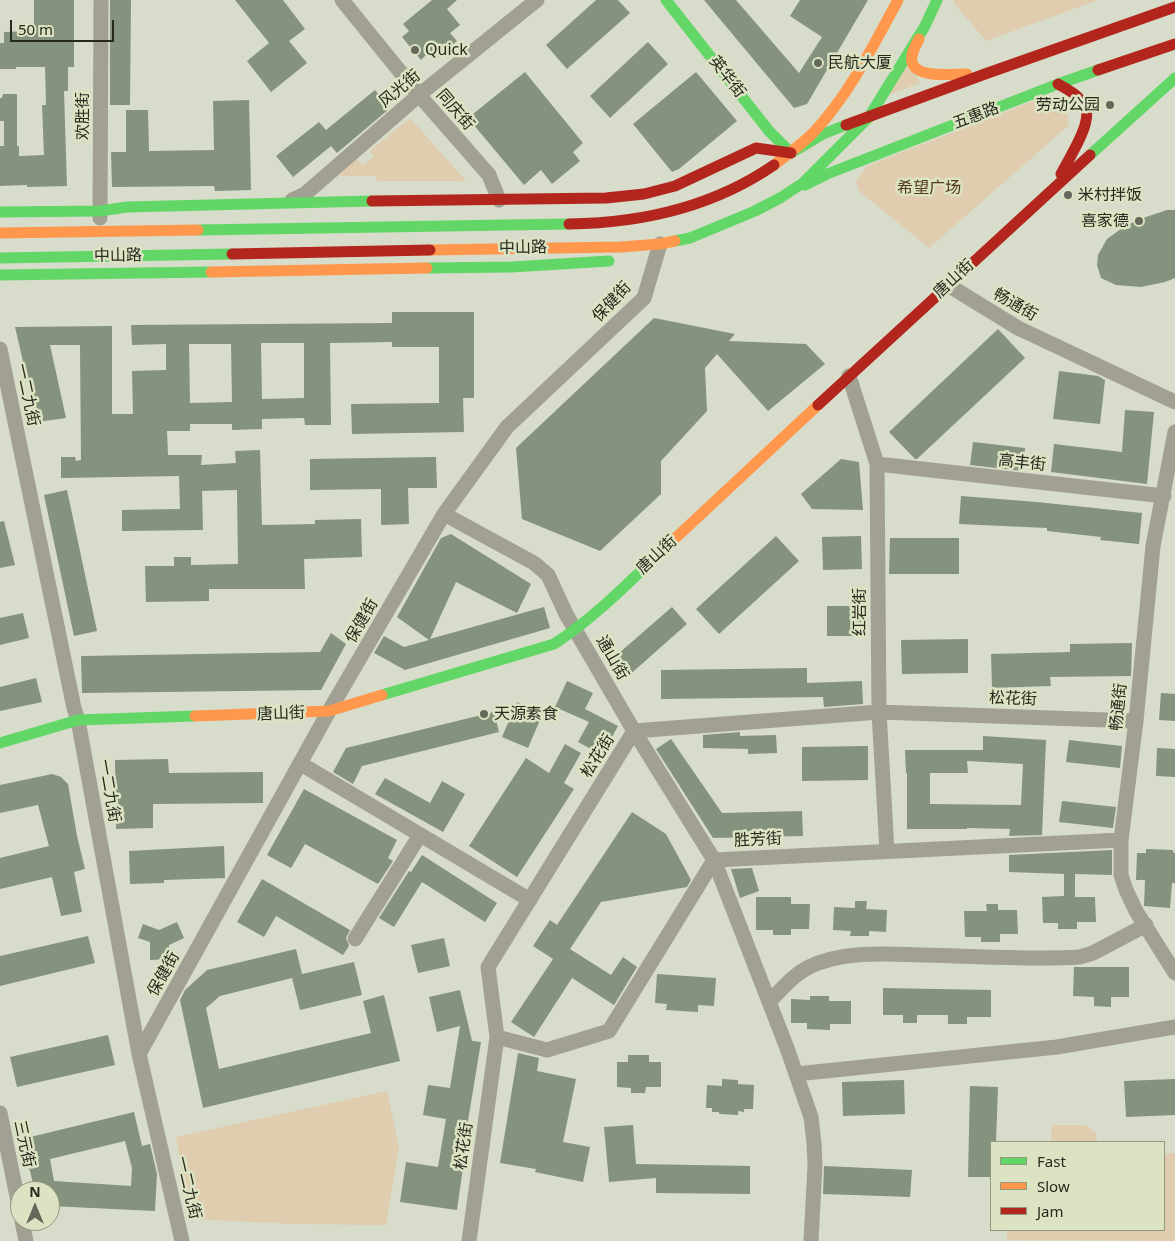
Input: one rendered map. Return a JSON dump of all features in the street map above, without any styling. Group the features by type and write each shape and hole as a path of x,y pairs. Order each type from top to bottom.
{"main road":[{"name":"英华街","path":"666,0 769,130 791,153"},
{"name":"中山路","path":"0,233 546,225 622,222 660,215 715,196 759,175 791,153 830,112 864,62 898,0"},
{"name":"中山路","path":"0,258 621,247 660,244 690,238 755,211 803,183 869,117 924,26 937,0"},
{"path":"0,212 100,211 128,207 284,203 606,198 644,194 693,179 756,148 791,153 823,134 1175,7"},
{"path":"924,26 913,53 912,62 916,69 925,74 985,74"},
{"name":"五惠路","path":"780,198 827,174 1058,84 1175,44"},
{"name":"唐山街","path":"0,743 78,720 329,711 554,644 576,630 1057,184 1175,78"},
{"path":"1057,184 1087,115 1082,102 1058,84"},
{"path":"0,275 312,271 578,264 613,261 660,244"}],"street":[{"name":"欢胜街","path":"100,232 101,0"},
{"name":"同庆街","path":"342,0 419,95 489,175 499,200"},
{"name":"风光街","path":"284,203 305,194 419,95 537,0"},
{"name":"保健街","path":"139,1054 329,711 444,514 507,427 644,298 660,244"},
{"name":"畅通街","path":"948,285 1018,328 1175,402"},
{"name":"一二九街","path":"0,348 6,413 78,720 139,1054 182,1241"},
{"name":"红岩街","path":"849,376 877,464 879,712 887,851"},
{"name":"畅通街","path":"1175,432 1153,546 1136,720 1121,840 1121,875 1126,890 1175,974"},
{"name":"高丰街","path":"877,464 1164,496"},
{"name":"通山街","path":"444,514 534,563 548,575 566,614 634,731 714,860 769,1002 811,1118 815,1166 811,1241"},
{"name":"松花街","path":"470,1241 497,1037 488,967 634,731 879,712 1136,720"},
{"path":"301,764 530,900"},
{"path":"355,940 420,835"},
{"name":"胜芳街","path":"497,1037 547,1050 609,1031 714,860 1121,840"},
{"path":"769,1002 795,976 807,968 843,956 893,954 1080,957 1093,953 1146,925"},
{"path":"796,1074 1056,1047 1175,1027"},
{"name":"三元街","path":"0,1113 14,1181"}],"green space":[{"path":"954,0 1098,0 986,41 953,2"},
{"path":"904,66 916,76 920,83 888,95"},
{"name":"希望广场","path":"1046,96 1060,103 1067,115 1069,125 929,248 859,191 856,181 867,166"},
{"path":"410,118 466,181 377,181 375,176 339,176 356,159 363,165 374,156 370,151"},
{"path":"387,1091 399,1147 386,1225 294,1224 190,1219 176,1137"},
{"path":"1052,1125 1085,1125 1096,1133 1097,1141 1051,1141"},
{"path":"1175,1153 1175,1241 1007,1240 1007,1231 1165,1231 1165,1154"}],"building":[{"path":"34,0 74,0 74,67 68,67 68,91 64,91 67,186 0,186 0,146 4,146 4,121 0,121 0,98 2,98 3,94 17,94 17,146 19,146 19,156 44,155 42,105 46,105 45,67 0,69 0,43 4,43 4,32 34,31"},
{"path":"110,0 131,0 130,105 110,105"},
{"path":"235,0 283,0 305,29 289,41 307,63 271,92 247,61 269,43"},
{"path":"432,0 457,0 447,9 460,25 450,33 457,41 436,59 429,52 421,60 402,37 409,31 403,24"},
{"path":"596,0 618,0 630,13 567,69 546,45"},
{"name":"民航大厦","path":"704,0 736,0 799,73 822,37 790,16 800,0 868,0 807,104 794,108"},
{"path":"648,42 668,64 610,118 590,96"},
{"path":"525,72 583,143 573,152 580,161 552,184 541,170 524,185 468,118"},
{"path":"696,72 737,121 679,169 672,172 633,124"},
{"path":"375,90 389,109 337,153 331,146 293,177 276,156 319,122 326,130"},
{"path":"249,100 251,190 215,191 214,186 112,187 111,152 126,152 126,110 148,110 149,151 214,150 213,101"},
{"path":"1167,210 1175,210 1175,278 1141,287 1116,285 1101,278 1097,265 1098,255 1107,239 1125,226"},
{"path":"392,312 474,312 474,398 463,398 464,432 352,434 351,404 439,403 439,347 392,347 392,342 330,343 331,425 305,425 304,418 262,419 262,429 232,430 232,424 190,424 190,431 167,431 168,455 202,455 201,465 236,463 235,451 260,450 262,525 315,524 315,520 361,519 362,557 304,559 305,589 209,589 209,601 146,602 145,566 174,566 174,557 191,557 191,565 238,564 237,490 202,491 203,530 122,531 122,510 180,509 179,476 61,478 61,457 75,457 76,461 81,460 80,345 50,345 66,418 37,422 15,327 112,326 112,414 133,414 132,371 166,370 166,344 132,345 131,325 392,323","holes":["261,343 304,343 304,398 262,399","189,344 231,344 232,402 190,403"]},
{"path":"654,318 735,334 729,341 806,344 825,364 768,411 717,354 705,368 707,411 661,461 661,494 600,551 522,519 516,448"},
{"path":"998,329 1025,358 915,459 889,432"},
{"path":"1059,371 1098,376 1105,380 1100,424 1053,419"},
{"path":"1125,410 1154,412 1147,484 1051,472 1054,444 1122,452"},
{"path":"973,442 1025,448 1023,471 970,465"},
{"path":"436,457 437,488 408,488 409,524 381,525 381,489 310,490 310,459"},
{"path":"841,459 859,462 863,510 812,509 801,494"},
{"path":"67,490 97,631 74,636 44,495"},
{"path":"961,496 1142,513 1139,544 1100,540 1101,537 1047,531 1047,528 959,524"},
{"path":"4,521 15,565 0,568 0,522"},
{"path":"451,534 531,584 517,613 456,582 430,639 544,607 550,628 405,670 374,653 384,636 404,647 429,640 397,617 441,538"},
{"path":"776,536 799,561 719,634 696,609"},
{"path":"861,536 862,569 823,570 822,537"},
{"path":"890,538 959,538 959,574 889,574"},
{"path":"827,606 864,606 864,636 827,636"},
{"path":"672,607 687,624 626,678 611,660"},
{"path":"23,613 29,638 0,645 0,618"},
{"path":"331,633 346,644 321,690 82,693 81,656 320,652"},
{"path":"968,639 968,673 902,674 901,640"},
{"path":"1132,643 1131,676 1050,677 1051,686 992,688 991,654 1070,652 1070,644"},
{"path":"807,668 807,683 862,681 863,704 824,707 823,697 661,699 661,670"},
{"path":"36,678 42,702 0,711 0,687"},
{"path":"567,681 593,693 585,709 618,726 602,755 578,742 589,722 555,707"},
{"path":"1161,693 1175,694 1175,721 1159,720"},
{"path":"517,702 543,713 528,748 502,737"},
{"path":"494,712 499,732 362,766 353,784 333,772 346,748"},
{"path":"740,732 740,736 776,735 777,753 748,754 748,749 703,748 703,735"},
{"path":"983,736 1046,740 1042,835 1009,836 1010,829 907,829 905,750 983,750","holes":["967,761 1023,764 1021,805 930,804 930,773 968,773"]},
{"path":"671,739 722,813 802,811 803,836 713,838 656,749"},
{"path":"1069,740 1122,746 1120,768 1066,762"},
{"path":"565,744 581,753 564,783 574,789 517,877 469,846 526,758 549,773"},
{"path":"868,746 868,780 802,781 802,747"},
{"path":"1157,748 1175,749 1175,777 1156,776"},
{"path":"168,759 169,773 263,772 263,803 153,804 153,828 116,829 115,760"},
{"path":"52,774 61,777 68,784 85,869 74,872 82,912 61,916 52,877 0,889 0,858 49,846 38,805 0,813 0,785"},
{"path":"385,778 430,803 442,781 465,794 443,832 375,794"},
{"path":"304,789 397,840 388,858 393,861 378,884 305,844 291,868 267,855"},
{"path":"1062,801 1116,807 1113,828 1059,822"},
{"path":"632,812 666,834 691,880 687,887 601,902 570,949 611,975 623,957 637,967 614,1005 572,978 534,1037 511,1022 553,959 533,946 550,920 557,925"},
{"path":"224,846 225,878 164,880 164,883 130,884 129,851"},
{"path":"1146,849 1173,850 1175,853 1175,883 1172,883 1170,908 1144,906 1145,880 1136,880 1137,853 1146,853"},
{"path":"1112,850 1112,875 1075,874 1075,897 1095,897 1096,922 1077,922 1077,929 1058,929 1058,923 1043,923 1042,897 1064,896 1064,874 1009,872 1009,855"},
{"path":"422,855 497,903 485,922 422,882 394,927 379,918 409,871 411,872"},
{"path":"752,868 759,891 740,898 731,869"},
{"path":"262,879 350,930 346,938 349,946 343,955 276,916 264,937 237,922"},
{"path":"756,897 791,897 791,904 810,904 809,929 791,929 791,935 773,935 773,930 756,930"},
{"path":"855,901 867,901 866,909 887,910 886,932 869,931 869,936 850,936 851,931 833,930 834,907 855,908"},
{"path":"986,904 998,904 998,910 1017,910 1018,934 1000,934 1000,942 981,942 981,937 965,937 964,911 987,911"},
{"path":"177,922 184,938 169,945 169,959 150,960 150,942 138,938 143,924 159,930"},
{"path":"88,936 95,963 0,986 0,956"},
{"path":"444,938 450,966 418,973 411,945"},
{"path":"296,949 302,974 354,962 362,995 300,1010 292,978 220,996 206,1008 219,1069 371,1033 363,1001 384,995 400,1061 203,1108 180,1000 185,990 207,970"},
{"path":"1074,967 1129,967 1129,997 1111,997 1111,1007 1094,1006 1094,997 1073,996"},
{"path":"657,974 716,978 714,1006 698,1005 698,1012 666,1010 667,1004 655,1003"},
{"path":"883,988 991,990 991,1017 967,1017 967,1024 948,1024 948,1015 917,1015 917,1023 903,1023 903,1015 883,1015"},
{"path":"460,990 472,1041 481,1042 465,1139 467,1139 457,1210 400,1202 406,1162 438,1167 446,1119 423,1115 428,1085 450,1088 460,1026 437,1032 429,997"},
{"path":"810,996 829,996 829,1001 851,1001 851,1024 830,1024 830,1030 807,1029 807,1023 791,1023 791,999 810,1000"},
{"path":"108,1035 115,1065 17,1087 10,1057"},
{"path":"518,1053 539,1058 537,1071 576,1079 563,1142 590,1147 583,1182 535,1172 536,1169 500,1163"},
{"path":"628,1055 649,1055 649,1062 661,1062 661,1087 646,1087 645,1093 631,1093 631,1088 617,1087 617,1062 628,1062"},
{"path":"722,1079 738,1080 738,1084 754,1085 753,1109 744,1109 744,1112 738,1111 738,1115 719,1114 719,1112 712,1112 712,1108 706,1108 707,1085 722,1086"},
{"path":"1175,1079 1175,1115 1126,1117 1124,1081"},
{"path":"904,1080 905,1114 843,1116 842,1082"},
{"path":"970,1086 998,1087 996,1141 990,1141 990,1177 968,1177"},
{"path":"134,1112 142,1146 150,1144 157,1174 155,1211 60,1206 60,1181 131,1186 132,1168 125,1141 50,1159 54,1181 32,1181 22,1139"},
{"path":"633,1125 636,1164 750,1166 750,1194 656,1193 656,1178 609,1182 604,1127"},
{"path":"824,1166 912,1170 910,1197 823,1194"}],"traffic: fast":[{"path":"666,0 769,131 791,153 823,134 846,125"},
{"path":"675,241 690,238 755,211 803,183 869,117 925,26 937,0"},
{"path":"805,185 827,174 1098,70"},
{"path":"1090,155 1175,78"},
{"path":"0,212 100,211 127,207 372,201"},
{"path":"198,230 569,224"},
{"path":"0,258 232,254"},
{"path":"427,268 512,267 609,261"},
{"path":"0,275 211,272"},
{"path":"382,695 554,644 599,610 667,546"},
{"path":"0,743 78,720 195,716"}],"traffic: slow":[{"path":"774,165 813,133 838,103 860,70 898,0"},
{"path":"919,39 912,56 912,62 920,71 945,75 967,74"},
{"path":"0,233 198,230"},
{"path":"430,250 621,247 675,241"},
{"path":"211,272 427,268"},
{"path":"667,546 818,405"},
{"path":"195,716 329,711 382,695"}],"traffic: jam":[{"path":"846,125 1175,7"},
{"path":"1098,70 1175,44"},
{"path":"1058,84 1075,94 1082,101 1087,116 1082,133 1061,174"},
{"path":"372,201 606,198 644,194 675,186 756,148 791,153"},
{"path":"818,405 1090,155"},
{"path":"569,224 623,220 676,210 726,192 751,180 774,165"},
{"path":"232,254 430,250"}],"place":[{"name":"Quick","path":"415,50"},
{"name":"民航大厦","path":"818,63"},
{"name":"劳动公园","path":"1110,105"},
{"name":"米村拌饭","path":"1068,195"},
{"name":"喜家德","path":"1139,221"},
{"name":"天源素食","path":"484,714"}]}
